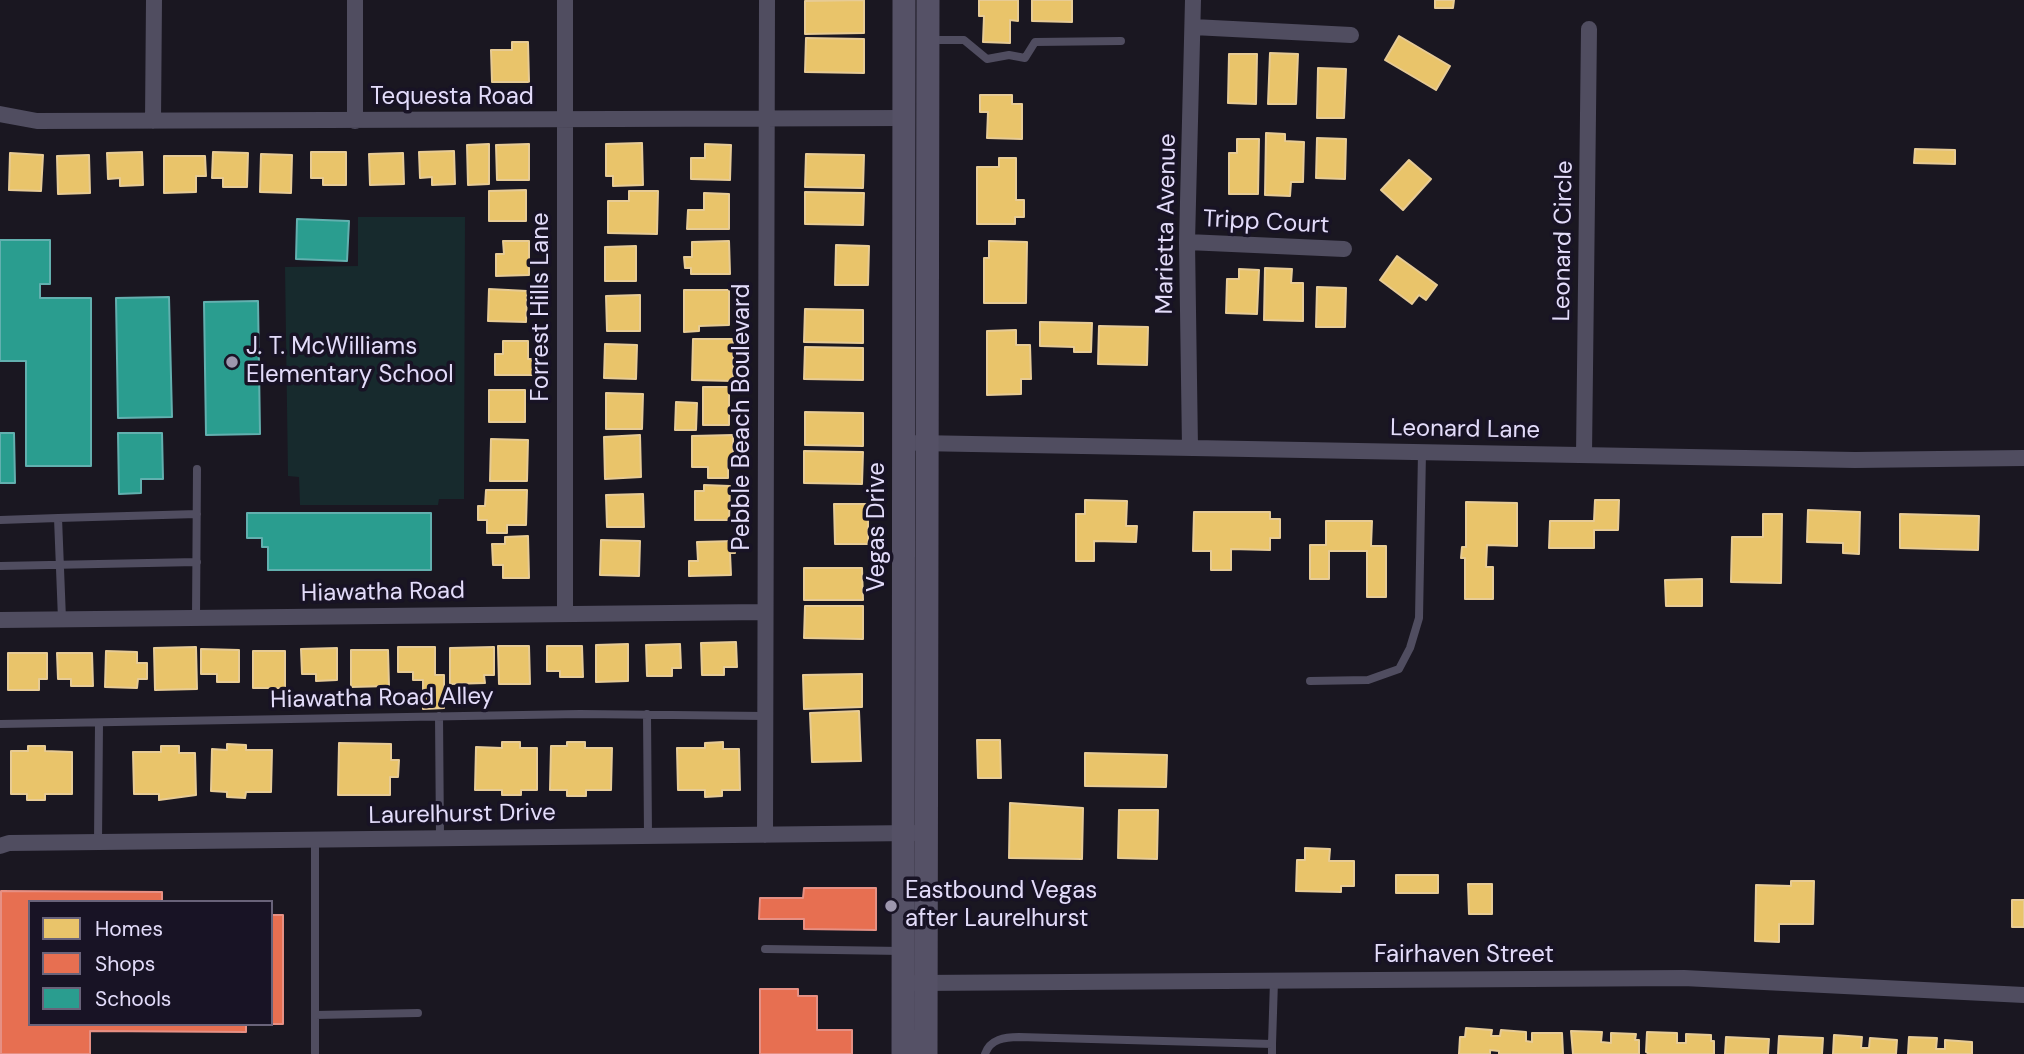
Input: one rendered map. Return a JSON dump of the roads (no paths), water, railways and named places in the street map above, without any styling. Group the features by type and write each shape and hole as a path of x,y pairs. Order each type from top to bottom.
{"main road":[{"name":"Vegas Drive","path":"904,0 904,118 926,833 914,952"},
{"name":"Vegas Drive","path":"926,1054 915,983 903,834 928,0"},
{"path":"904,40 928,40"},
{"name":"Vegas Drive","path":"903,1054 915,983"}],"street":[{"path":"153,121 154,0"},
{"path":"355,0 355,121"},
{"name":"Forrest Hills Lane","path":"565,0 565,614"},
{"name":"Pebble Beach Boulevard","path":"765,835 767,0"},
{"name":"Marietta Avenue","path":"1190,448 1187,242 1193,0"},
{"path":"1193,27 1351,34"},
{"name":"Leonard Circle","path":"1584,455 1589,29"},
{"name":"Tequesta Road","path":"0,114 37,121 904,118"},
{"name":"Tripp Court","path":"1187,242 1344,249"},
{"name":"Leonard Lane","path":"916,443 1855,460 2024,458"},
{"name":"Hiawatha Road","path":"0,620 765,612"},
{"name":"Laurelhurst Drive","path":"0,846 9,843 926,833"},
{"name":"Fairhaven Street","path":"915,983 1684,978 2024,995"}],"lane":[{"path":"928,40 964,40 988,59 1009,55 1025,58 1035,42 1121,41"},
{"path":"1310,681 1368,680 1399,669 1410,648 1419,618 1422,452"},
{"path":"196,618 197,469"},
{"path":"0,520 197,514"},
{"path":"58,518 62,619"},
{"path":"0,566 197,562"},
{"path":"647,714 648,836"},
{"path":"439,716 440,838"},
{"name":"Hiawatha Road Alley","path":"0,724 439,716 765,716"},
{"path":"97,842 99,724"},
{"path":"315,839 315,1054"},
{"path":"765,948 914,952"},
{"path":"1272,1054 1274,979"},
{"path":"315,1015 418,1013"},
{"path":"985,1054 987,1048 1001,1038 1019,1037 1272,1044"}],"place":[{"name":"J. T. McWilliams Elementary School","path":"232,362"},
{"name":"Eastbound Vegas after Laurelhurst","path":"891,906"}]}
